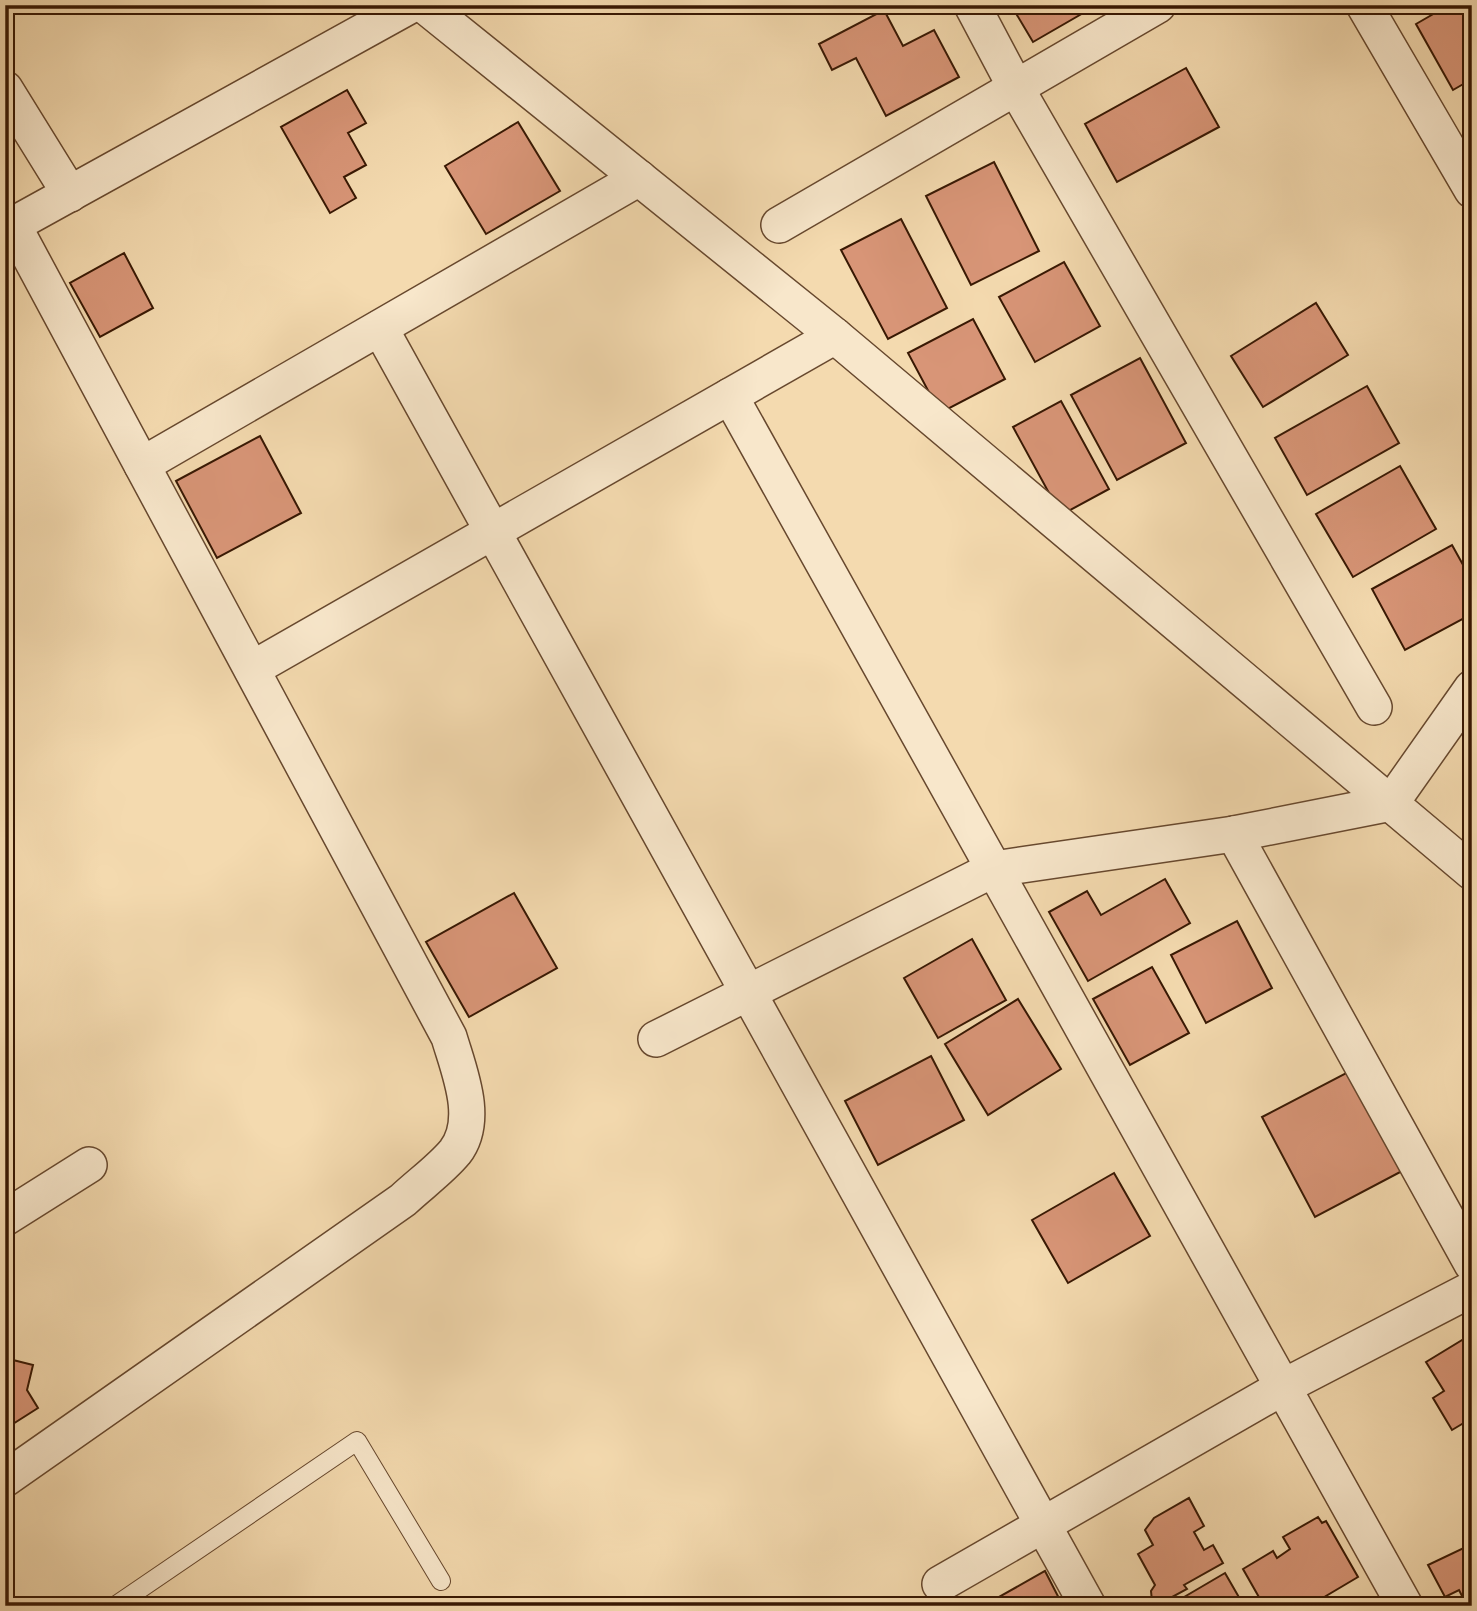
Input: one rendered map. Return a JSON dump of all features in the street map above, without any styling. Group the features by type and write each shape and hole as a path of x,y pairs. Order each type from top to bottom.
{"street":[{"path":"5,1479 403,1200 456,1150 466,1125 464,1091 449,1037 13,225 411,5"},
{"path":"424,5 835,336 1472,872"},
{"path":"972,5 1016,88 1374,707"},
{"path":"779,225 1157,5"},
{"path":"1364,5 1472,190"},
{"path":"5,89 70,194"},
{"path":"142,465 639,178"},
{"path":"380,328 1088,1606"},
{"path":"252,669 835,336"},
{"path":"730,396 1405,1606"},
{"path":"656,1040 994,869 1234,834 1391,803 1472,688"},
{"path":"1234,834 1472,1264"},
{"path":"5,1218 89,1165"},
{"path":"940,1584 1283,1387 1472,1289"}],"lane":[{"path":"115,1606 357,1441 441,1581"}],"building":[{"path":"1011,5 1097,5 1033,42"},
{"path":"1449,5 1472,5 1472,79 1453,90 1416,24"},
{"path":"884,10 903,46 934,30 959,77 886,116 856,58 832,70 819,44"},
{"path":"1186,68 1219,127 1117,182 1085,124"},
{"path":"347,90 366,123 348,133 366,165 344,177 356,198 330,213 281,127"},
{"path":"518,122 560,191 486,234 445,166"},
{"path":"994,162 1039,251 971,285 926,196"},
{"path":"901,219 947,308 888,339 841,250"},
{"path":"124,253 153,308 100,337 70,283"},
{"path":"1064,262 1100,326 1035,362 999,297"},
{"path":"1316,303 1348,355 1263,407 1231,356"},
{"path":"973,319 1005,379 940,413 908,353"},
{"path":"1140,358 1186,443 1117,480 1071,395"},
{"path":"1367,386 1399,443 1307,495 1275,438"},
{"path":"1061,401 1109,489 1061,515 1013,427"},
{"path":"260,436 301,513 217,558 176,481"},
{"path":"1400,466 1436,529 1353,577 1316,514"},
{"path":"1452,545 1472,581 1472,614 1405,650 1372,589"},
{"path":"1165,879 1190,923 1088,981 1049,912 1087,891 1101,915"},
{"path":"514,893 557,968 469,1017 426,942"},
{"path":"1237,921 1272,988 1206,1023 1171,955"},
{"path":"972,939 1006,1000 938,1038 904,978"},
{"path":"1152,967 1189,1033 1130,1065 1093,999"},
{"path":"1018,999 1061,1069 988,1115 945,1044"},
{"path":"931,1056 964,1120 878,1165 845,1101"},
{"path":"1352,1070 1404,1170 1315,1217 1262,1117"},
{"path":"1114,1173 1150,1236 1068,1283 1032,1220"},
{"path":"1472,1334 1472,1418 1452,1430 1433,1398 1444,1391 1426,1362"},
{"path":"5,1358 33,1365 27,1390 38,1408 5,1429"},
{"path":"1189,1498 1204,1526 1194,1532 1204,1550 1213,1545 1223,1563 1184,1585 1187,1589 1163,1602 1152,1601 1151,1591 1155,1585 1138,1554 1153,1545 1145,1530 1154,1518"},
{"path":"1318,1517 1322,1523 1326,1521 1358,1577 1309,1606 1264,1606 1243,1569 1273,1551 1277,1558 1290,1549 1283,1537"},
{"path":"1472,1544 1472,1599 1462,1596 1459,1590 1445,1597 1428,1565"},
{"path":"1045,1571 1063,1606 983,1606"},
{"path":"1225,1573 1244,1606 1177,1606 1181,1603 1179,1600"}]}
